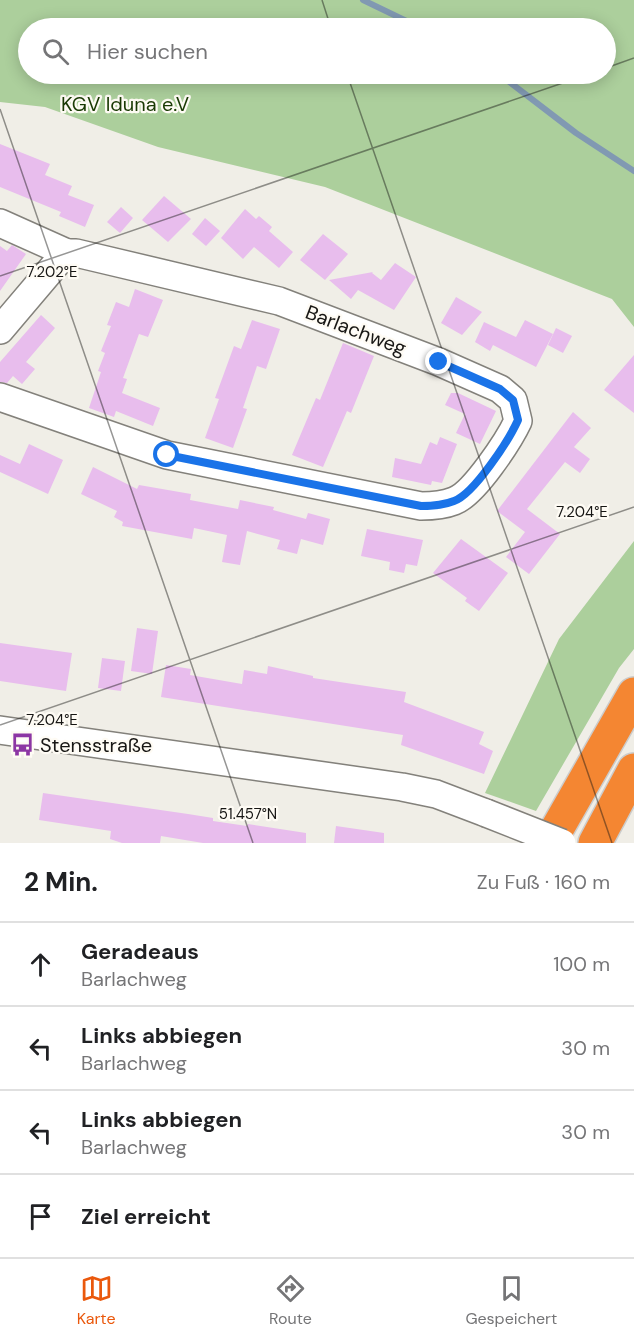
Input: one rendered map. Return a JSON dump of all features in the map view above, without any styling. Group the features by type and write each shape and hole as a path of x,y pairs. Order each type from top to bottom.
{"highway":[{"path":"553,841 634,694"},
{"path":"596,843 634,770"}],"street":[{"name":"Barlachweg","path":"0,223 67,253 76,253 279,301 439,362 500,389 513,400 518,420 510,438 467,493 456,501 436,506 421,506 167,455 0,397"},
{"path":"0,330 67,253"},
{"path":"0,729 402,787 436,794 553,841"}],"green space":[{"name":"KGV Iduna e.V","path":"0,0 634,0 634,327 612,299 325,187 158,147 45,107 0,102"},
{"path":"634,541 634,649 619,668 536,811 485,793 559,639"}],"building":[{"path":"0,144 50,164 45,175 72,186 68,195 94,205 85,227 59,216 61,212 0,187"},
{"path":"164,196 191,219 168,242 142,220"},
{"path":"121,207 133,218 120,233 107,222"},
{"path":"245,209 256,219 259,216 272,227 269,231 293,252 279,268 254,247 243,259 221,238"},
{"path":"205,218 220,231 206,246 192,234"},
{"path":"323,234 348,254 325,280 300,260"},
{"path":"12,245 26,254 0,291 0,246 7,251"},
{"path":"395,263 416,277 394,310 358,290 351,299 329,280 373,272 381,280"},
{"path":"135,289 163,300 148,337 139,334 123,378 127,379 122,393 160,408 153,426 116,411 114,417 89,408 105,353 101,351 111,326 107,325 116,302 129,307"},
{"path":"456,297 482,312 462,335 441,323"},
{"path":"41,315 55,328 26,362 35,369 22,384 13,376 7,383 0,382 0,362"},
{"path":"252,320 280,329 266,369 257,366 243,408 247,409 233,448 205,438 219,399 215,398 234,346 241,349"},
{"path":"525,320 553,334 536,367 493,345 490,351 475,342 484,322 516,337"},
{"path":"556,328 572,336 563,353 548,345"},
{"path":"343,343 374,356 351,413 347,411 323,467 292,455 316,398 320,400"},
{"path":"634,355 634,413 604,390"},
{"path":"451,393 458,393 496,411 480,444 456,433 465,414 445,405"},
{"path":"573,412 591,428 574,447 590,459 580,473 565,462 527,509 560,534 529,574 506,557 525,532 497,511"},
{"path":"440,437 457,444 442,483 432,481 431,485 392,477 395,458 421,464 430,442 437,445"},
{"path":"29,444 63,460 48,494 0,472 0,455 20,464"},
{"path":"93,467 137,489 139,485 191,494 190,500 238,509 240,500 274,507 273,510 306,519 308,513 330,519 323,545 301,539 297,554 277,549 280,540 247,531 240,565 222,562 227,535 194,528 192,539 122,526 123,522 114,517 117,511 81,494"},
{"path":"367,529 423,540 417,566 406,564 404,573 389,570 390,562 361,556"},
{"path":"461,539 508,573 479,611 465,601 467,598 433,573"},
{"path":"137,628 158,631 152,674 131,671"},
{"path":"0,643 72,653 66,691 0,681"},
{"path":"102,658 125,661 121,691 98,688"},
{"path":"166,665 191,669 190,675 242,684 244,670 267,674 268,666 313,676 313,678 406,692 404,702 484,732 479,744 493,751 484,774 401,745 403,735 161,697"},
{"path":"43,793 213,818 213,821 306,833 306,843 203,843 161,836 160,843 122,843 110,839 111,831 39,820"},
{"path":"336,826 384,833 384,843 334,843"}],"waterway":[{"path":"363,0 400,18"},
{"path":"512,84 576,133 634,171"}],"place":[{"name":"Stensstraße","path":"22,745"}],"route":[{"path":"167,455 421,506 436,506 456,501 467,493 510,438 518,420 517,409 513,400 500,389 439,362"}]}
